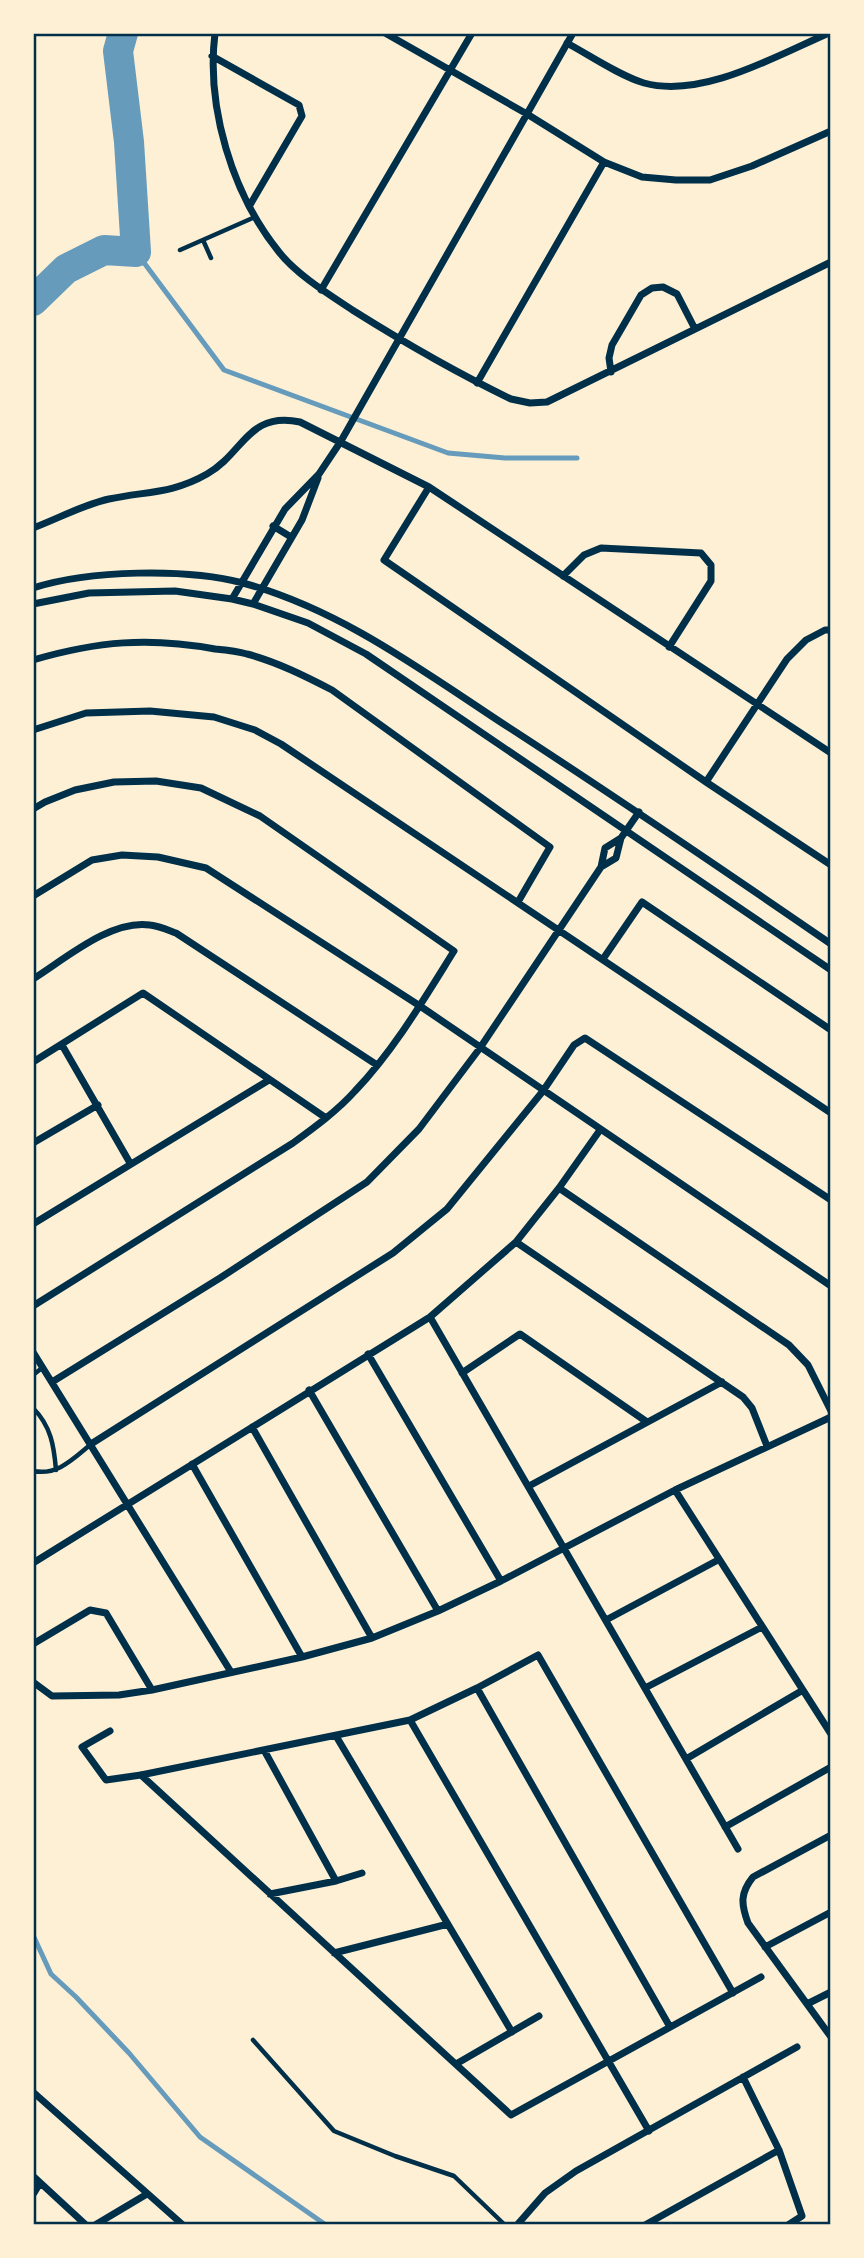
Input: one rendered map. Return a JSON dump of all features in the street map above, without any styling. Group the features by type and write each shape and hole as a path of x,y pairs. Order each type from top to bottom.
{"street":[{"path":"215,33 212,56 213,88 222,135 236,178 279,253 321,290 399,339 511,399 530,403 547,402 831,262"},
{"path":"385,33 527,114 604,162 642,177 710,180 752,166 831,131"},
{"path":"321,290 472,33"},
{"path":"232,599 273,526 295,497 319,474 341,441 573,33"},
{"path":"567,43 644,83 677,87 706,83 735,74 829,33"},
{"path":"212,56 299,105 302,116 250,205"},
{"path":"477,383 604,162"},
{"path":"611,372 609,358 612,345 641,295 652,288 663,287 677,294 695,329"},
{"path":"33,528 106,499 184,486 211,472 260,425 283,419 300,422 429,487 831,753"},
{"path":"253,604 307,507 319,474"},
{"path":"429,487 384,560 831,865"},
{"path":"273,526 291,537"},
{"path":"563,576 584,555 601,548 701,553 711,565 711,581 669,647"},
{"path":"33,587 91,576 177,573 240,582 311,607 374,639 639,812 831,944"},
{"path":"33,604 89,593 163,592 232,599 308,623 366,654 623,835 831,970"},
{"path":"706,782 787,659 806,640 825,630 831,630"},
{"path":"33,660 70,649 120,642 177,642 247,654 294,671 332,690 550,847 517,902"},
{"path":"33,730 86,713 150,711 214,717 255,730 281,744 831,1113"},
{"path":"33,809 75,790 114,782 156,781 201,788 260,816 454,951 420,1006 377,1065 355,1092 326,1118 293,1143 33,1306"},
{"path":"601,867 616,858 623,835 639,812"},
{"path":"52,1382 220,1278 367,1182 419,1129 480,1048 601,867 605,848 623,835"},
{"path":"33,896 92,860 122,855 158,856 206,868 420,1006 831,1286"},
{"path":"603,959 642,902 831,1030"},
{"path":"33,979 110,930 149,925 176,933 377,1065"},
{"path":"33,1062 143,993 326,1118"},
{"path":"91,1444 393,1253 447,1209 543,1091 574,1045 585,1038 831,1200"},
{"path":"62,1045 130,1163"},
{"path":"33,1224 269,1080"},
{"path":"33,1143 98,1105"},
{"path":"33,1563 430,1317 516,1242 600,1130"},
{"path":"559,1188 789,1345 808,1365 831,1411"},
{"path":"516,1242 743,1397 752,1409 767,1446"},
{"path":"430,1317 737,1849"},
{"path":"462,1373 520,1334 647,1422"},
{"path":"33,1352 231,1672"},
{"path":"368,1354 501,1581"},
{"path":"529,1486 722,1382"},
{"path":"309,1390 438,1611"},
{"path":"33,1682 52,1696 119,1695 302,1657 372,1638 501,1581 675,1490 831,1417"},
{"path":"252,1427 372,1638"},
{"path":"192,1464 302,1657"},
{"path":"675,1490 831,1734"},
{"path":"606,1620 718,1560"},
{"path":"33,1644 90,1610 106,1613 152,1690"},
{"path":"645,1688 762,1627"},
{"path":"110,1731 82,1747 106,1780 410,1720 538,1655 733,1993"},
{"path":"477,1688 670,2028"},
{"path":"685,1759 803,1690"},
{"path":"410,1720 649,2131"},
{"path":"336,1736 512,2032"},
{"path":"264,1750 335,1881"},
{"path":"725,1827 831,1767"},
{"path":"141,1775 511,2115 761,1977"},
{"path":"831,1835 753,1877 746,1886 742,1906 748,1923 831,2037"},
{"path":"270,1894 362,1873"},
{"path":"765,1947 831,1912"},
{"path":"334,1953 448,1924"},
{"path":"807,2004 831,1992"},
{"path":"456,2064 540,2016"},
{"path":"517,2225 545,2193 576,2171 797,2047"},
{"path":"743,2077 779,2151 802,2216 788,2225"},
{"path":"33,2092 183,2225"},
{"path":"645,2225 779,2151"},
{"path":"33,2176 86,2225"},
{"path":"34,2193 40,2183"},
{"path":"95,2225 147,2194"}],"lane":[{"path":"180,250 256,216"},
{"path":"203,240 211,258"},
{"path":"33,1375 43,1367"},
{"path":"33,1408 45,1420 51,1435 56,1470"},
{"path":"33,1471 56,1470 69,1463 91,1444"},
{"path":"253,2040 334,2131 454,2176 505,2225"}],"waterway":[{"path":"33,301 66,269 104,250 136,252 129,142 118,51 123,33"},
{"path":"136,252 224,370 448,453 505,458 577,458"},
{"path":"33,1935 51,1974 129,2053 200,2137 326,2225"}]}
